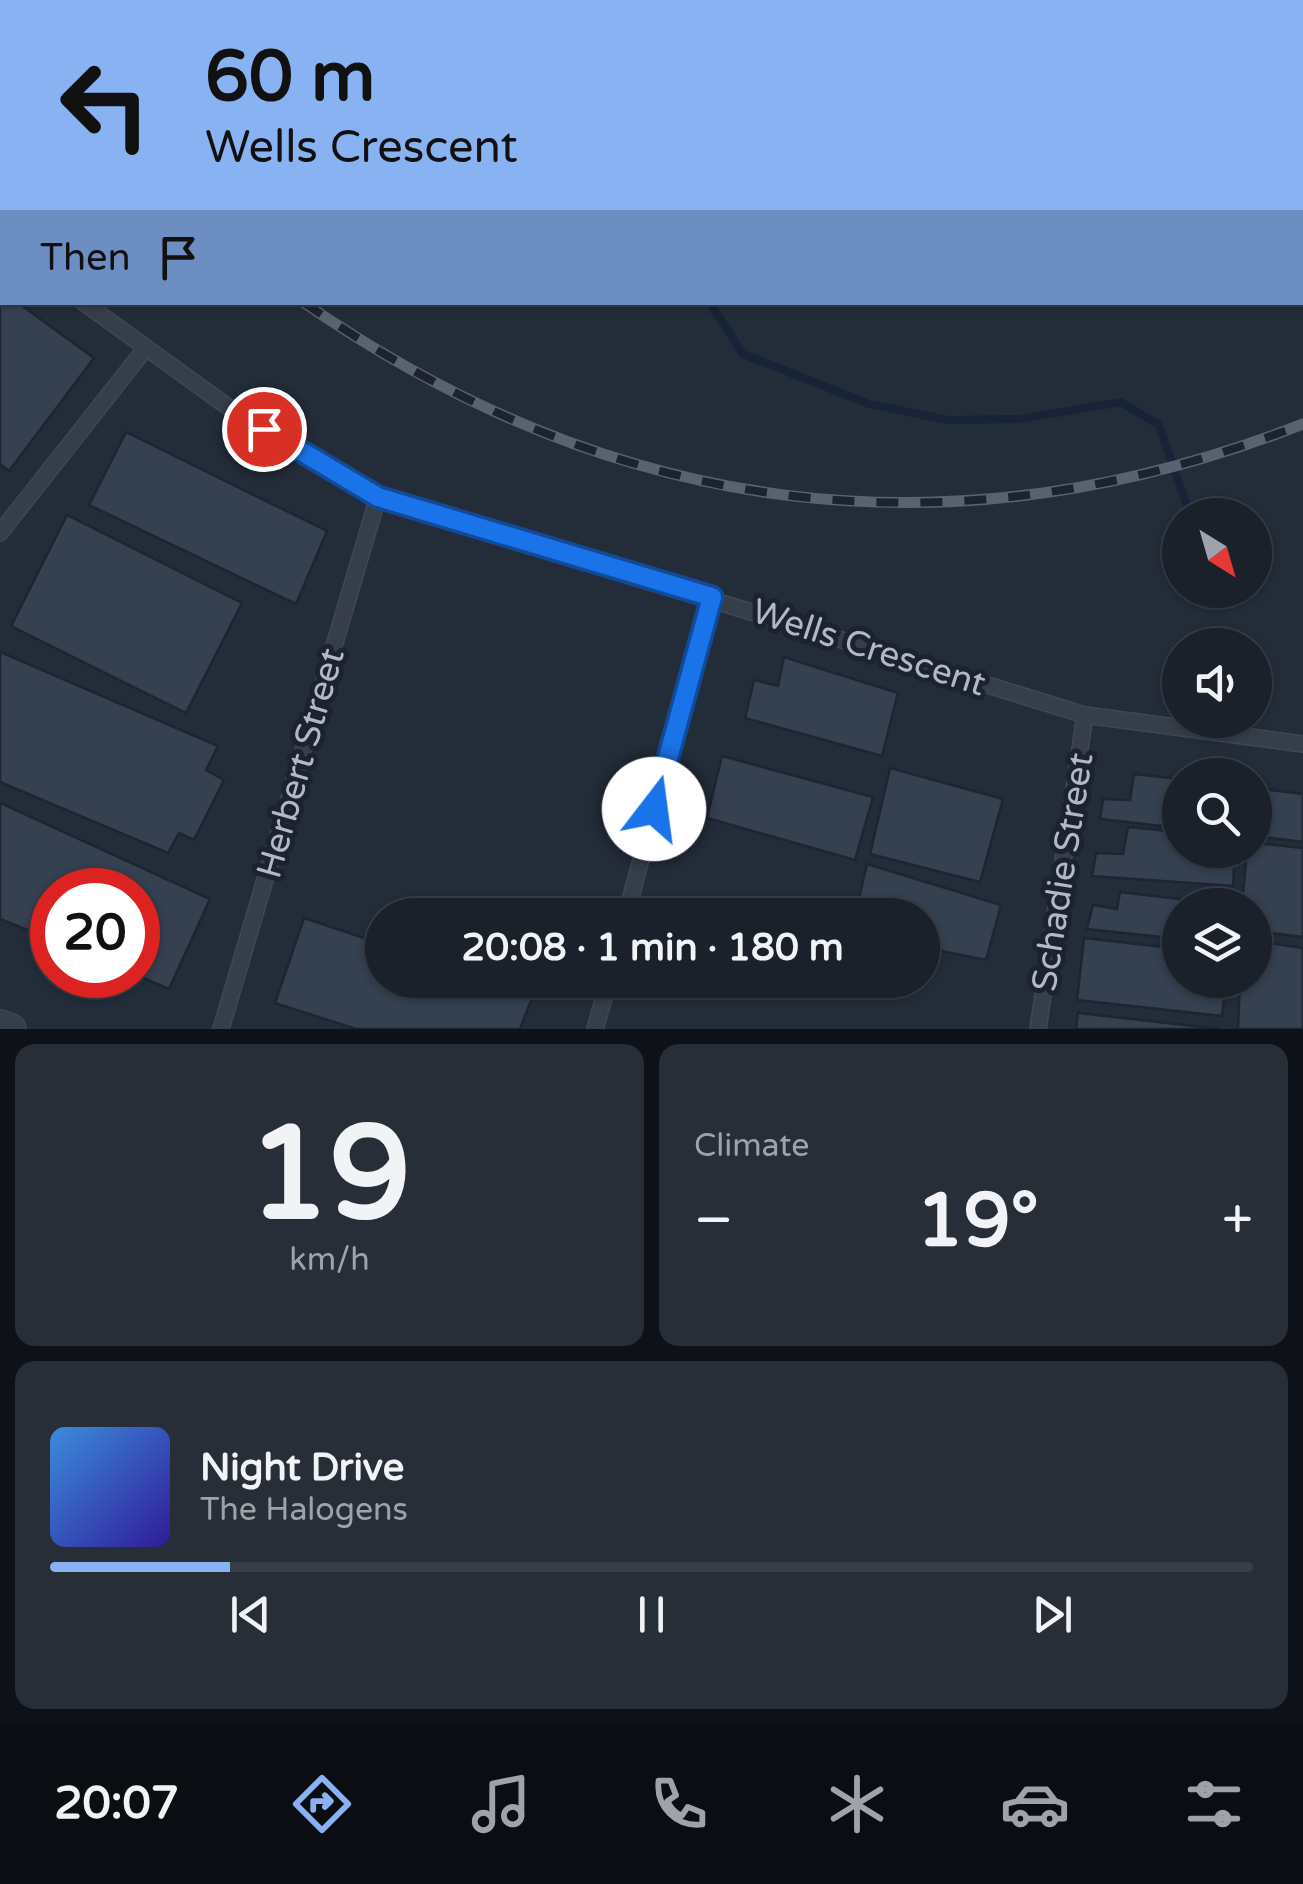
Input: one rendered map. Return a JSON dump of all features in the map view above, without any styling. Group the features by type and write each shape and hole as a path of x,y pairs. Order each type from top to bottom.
{"street":[{"path":"0,1025 11,1029"}],"lane":[{"name":"Wells Crescent","path":"87,305 235,412 378,497 712,597 1086,716 1303,744"},
{"path":"0,534 145,349"},
{"name":"Herbert Street","path":"221,1029 378,497"},
{"path":"631,898 712,597"},
{"name":"Schadie Street","path":"1038,1029 1086,716"},
{"path":"596,1029 604,998"}],"building":[{"path":"0,305 21,305 94,358 9,471 0,464"},
{"path":"126,432 327,531 296,604 89,505"},
{"path":"67,515 242,603 186,713 11,626"},
{"path":"0,652 218,746 206,770 224,780 194,840 179,833 168,853 0,782"},
{"path":"784,657 898,693 882,756 745,718 754,680 778,686"},
{"path":"722,756 873,797 855,860 707,818"},
{"path":"890,768 1003,799 980,882 870,854"},
{"path":"1134,774 1162,777 1162,826 1100,819 1103,799 1130,800"},
{"path":"1272,790 1303,794 1303,842 1272,838"},
{"path":"0,803 142,868 30,868 30,931 0,919"},
{"path":"1128,827 1162,830 1162,868 1234,868 1233,886 1092,876 1096,853 1123,854"},
{"path":"1272,845 1303,848 1303,937 1272,933 1272,888 1244,888 1245,868 1272,868"},
{"path":"867,864 1001,905 986,960 940,951 940,898 859,898"},
{"path":"160,876 210,899 169,989 160,985"},
{"path":"1120,892 1162,897 1162,937 1087,929 1093,905 1117,909"},
{"path":"304,918 365,938 365,998 532,998 520,1029 356,1029 275,1003"},
{"path":"1084,938 1162,947 1162,998 1224,998 1222,1016 1077,1000"},
{"path":"1272,943 1303,948 1303,1029 1238,1029 1239,998 1272,998"},
{"path":"1078,1013 1220,1029 1076,1029"}],"waterway":[{"path":"711,305 743,354 869,404 948,420 1020,419 1121,402 1159,425 1184,498"}],"railway":[{"path":"308,305 421,375 541,431 663,472 788,495 914,503 1042,493 1171,467 1303,424"}],"route":[{"path":"264,429 378,497 712,597 654,809"}]}
